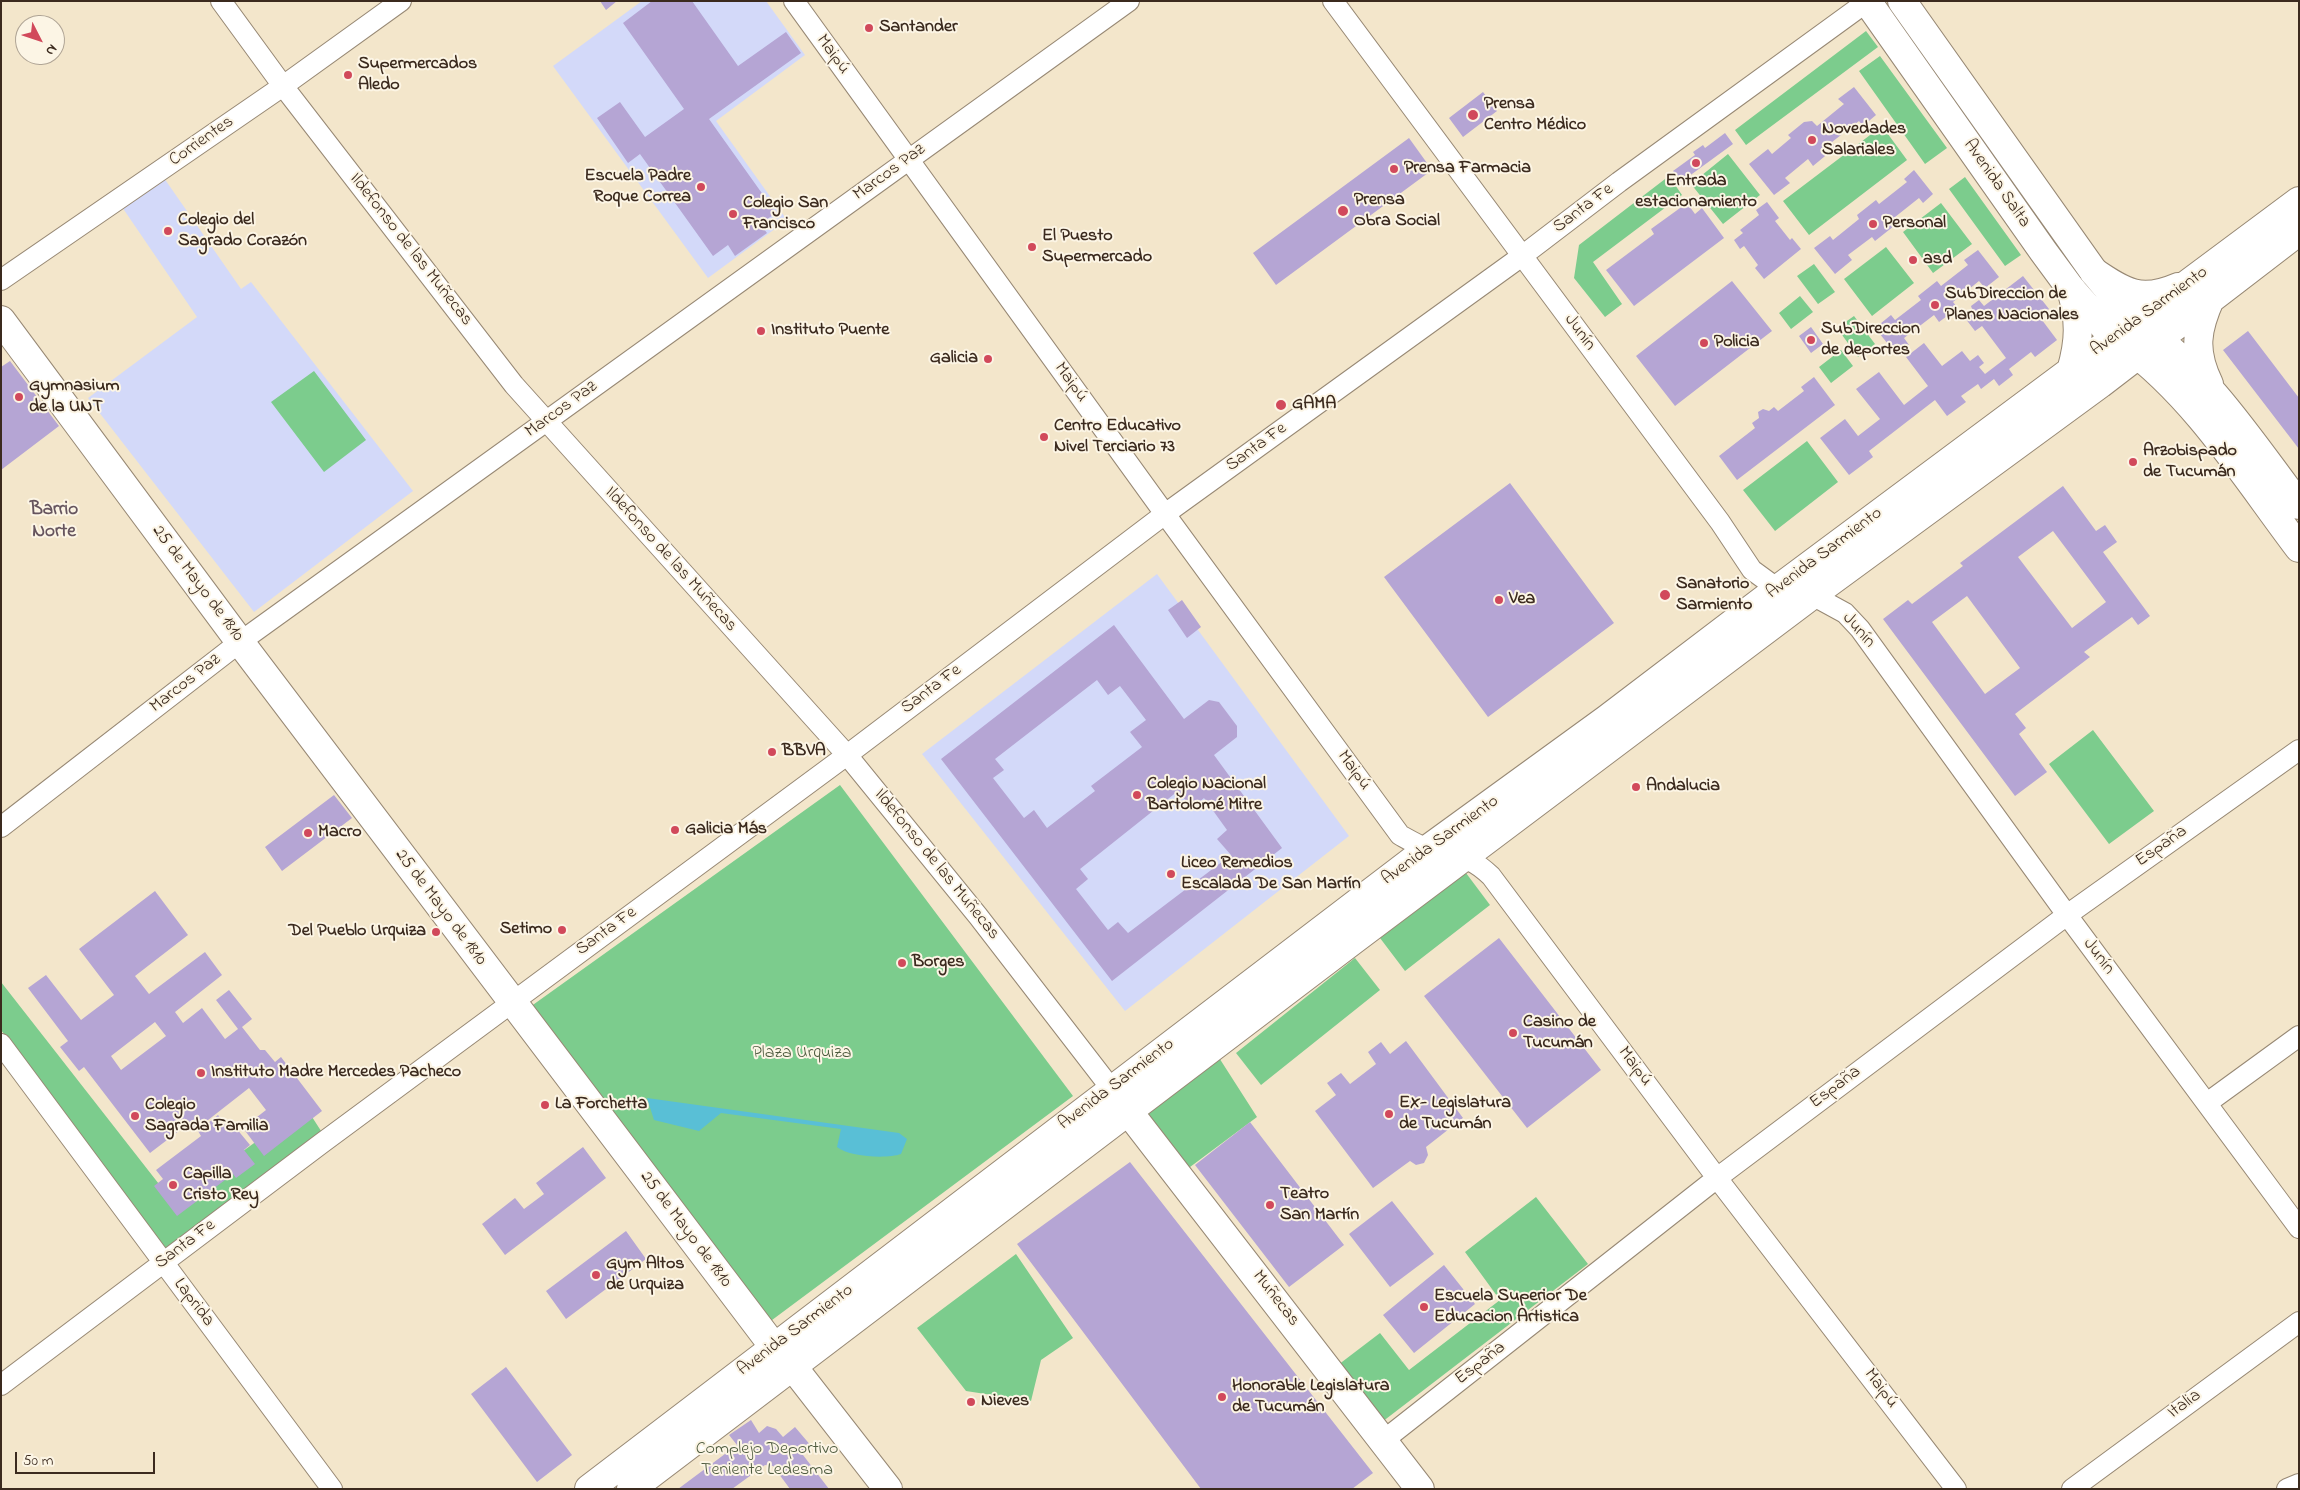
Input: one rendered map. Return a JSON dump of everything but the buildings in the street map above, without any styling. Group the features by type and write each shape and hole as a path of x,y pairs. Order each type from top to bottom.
{"main road":[{"name":"Avenida Salta","path":"1867,1 2071,289 2149,347 2202,400"},
{"name":"Avenida Salta","path":"1902,1 2094,272 2125,330"},
{"name":"Avenida Sarmiento","path":"631,1489 1812,595 2149,347 2202,289 2299,201"},
{"name":"Avenida Sarmiento","path":"588,1489 1111,1089 2125,330 2202,289 2299,231"},
{"path":"2094,272 2121,290 2136,294 2159,294 2202,289 2201,323 2197,352 2200,366 2202,400 2299,548"},
{"path":"2071,289 2079,324 2077,352 2071,372"},
{"name":"25 de Mayo de 1810","path":"1,320 240,642 512,1002 774,1347 793,1367 888,1489"},
{"path":"2100,384 2126,378 2140,378 2202,400 2299,505"},
{"name":"Muñecas","path":"1128,1111 1384,1440 1410,1485"}],"street":[{"name":"Ildefonso de las Muñecas","path":"221,1 283,86 514,385 847,755 978,916 1128,1111"},
{"name":"Corrientes","path":"1,280 283,86 401,1"},
{"name":"Maipú","path":"794,1 1400,835 1428,850 1464,857 1492,876 1718,1178 1956,1489"},
{"name":"Marcos Paz","path":"1,827 240,642 1129,1"},
{"name":"Junín","path":"1333,1 1720,522 1752,570 1778,589 1812,595 1845,613 1860,629 2067,915 2299,1228"},
{"name":"Santa Fe","path":"1,1385 512,1002 847,755 1165,514 1522,256 1619,182 1867,1"},
{"name":"España","path":"1384,1440 1718,1178 2067,915 2299,750"},
{"path":"2207,1103 2299,1036"},
{"name":"Laprida","path":"1,1044 332,1489"},
{"name":"Italia","path":"2072,1489 2299,1322"},
{"path":"2287,1489 2299,1484"}],"shaded area":[{"path":"642,1 766,1 805,55 716,121 787,220 708,278 553,66"},
{"path":"164,178 241,289 251,282 413,491 254,612 88,398 197,317 122,207"},
{"name":"Colegio Nacional Bartolomé Mitre","path":"1157,574 1349,836 1125,1011 922,754"}],"green space":[{"path":"1866,31 1878,47 1746,145 1735,130"},
{"path":"1880,56 1947,148 1925,164 1859,71"},
{"path":"1882,126 1907,160 1809,235 1783,201"},
{"path":"1728,154 1760,195 1723,224 1691,184"},
{"path":"1669,176 1682,195 1593,262 1622,304 1605,317 1574,278 1579,245"},
{"path":"1965,177 2021,255 2005,266 1949,189"},
{"path":"1941,203 1972,244 1933,273 1903,232"},
{"path":"1886,247 1914,283 1872,316 1844,279"},
{"path":"1814,264 1835,292 1818,304 1797,276"},
{"path":"1800,296 1813,312 1791,329 1779,313"},
{"path":"1854,316 1875,344 1858,357 1837,328"},
{"path":"1841,350 1853,366 1831,383 1819,367"},
{"path":"314,371 366,440 324,472 271,402"},
{"path":"1807,441 1838,482 1775,531 1743,490"},
{"path":"2093,730 2154,811 2109,844 2049,764"},
{"name":"Plaza Urquiza","path":"840,785 1073,1096 764,1326 530,1007"},
{"path":"1466,873 1490,905 1405,971 1380,938"},
{"path":"1355,958 1380,990 1261,1085 1236,1053"},
{"path":"1,982 173,1202 305,1106 323,1134 166,1253 1,1030"},
{"path":"1216,1053 1257,1117 1186,1170 1128,1111"},
{"path":"1536,1197 1588,1264 1382,1422 1338,1365 1380,1333 1409,1370 1500,1300 1465,1252"},
{"path":"1016,1254 1073,1338 1041,1360 1031,1401 966,1391 917,1328"}],"water":[{"path":"647,1098 899,1133 907,1139 901,1154 895,1156 859,1155 837,1147 841,1129 721,1113 699,1131 654,1120"}],"place":[{"name":"Santander","path":"869,28"},
{"name":"Supermercados Aledo","path":"348,75"},
{"name":"Prensa Centro Médico","path":"1473,115"},
{"name":"Novedades Salariales","path":"1812,140"},
{"name":"Entrada estacionamiento","path":"1696,163"},
{"name":"Prensa Farmacia","path":"1394,169"},
{"name":"Escuela Padre Roque Correa","path":"701,187"},
{"name":"Prensa Obra Social","path":"1343,211"},
{"name":"Colegio San Francisco","path":"733,214"},
{"name":"Personal","path":"1873,224"},
{"name":"Colegio del Sagrado Corazón","path":"168,231"},
{"name":"El Puesto Supermercado","path":"1032,247"},
{"name":"asd","path":"1913,260"},
{"name":"SubDireccion de Planes Nacionales","path":"1935,305"},
{"name":"Instituto Puente","path":"761,331"},
{"name":"SubDireccion de deportes","path":"1811,340"},
{"name":"Policia","path":"1704,343"},
{"name":"Galicia","path":"988,359"},
{"name":"Gymnasium de la UNT","path":"19,397"},
{"name":"GAMA","path":"1281,405"},
{"name":"Centro Educativo Nivel Terciario 73","path":"1044,437"},
{"name":"Arzobispado de Tucumán","path":"2133,462"},
{"name":"Sanatorio Sarmiento","path":"1665,595"},
{"name":"Vea","path":"1499,600"},
{"name":"BBVA","path":"772,752"},
{"name":"Andalucia","path":"1636,787"},
{"name":"Colegio Nacional Bartolomé Mitre","path":"1137,795"},
{"name":"Galicia Más","path":"675,830"},
{"name":"Macro","path":"308,833"},
{"name":"Liceo Remedios Escalada De San Martín","path":"1171,874"},
{"name":"Setimo","path":"562,930"},
{"name":"Del Pueblo Urquiza","path":"436,932"},
{"name":"Borges","path":"902,963"},
{"name":"Casino de Tucumán","path":"1513,1033"},
{"name":"Instituto Madre Mercedes Pacheco","path":"201,1073"},
{"name":"La Forchetta","path":"545,1105"},
{"name":"EX- Legislatura de Tucumán","path":"1389,1114"},
{"name":"Colegio Sagrada Familia","path":"135,1116"},
{"name":"Capilla Cristo Rey","path":"173,1185"},
{"name":"Teatro San Martín","path":"1270,1205"},
{"name":"Gym Altos de Urquiza","path":"596,1275"},
{"name":"Escuela Superior De Educacion Artistica","path":"1424,1307"},
{"name":"Honorable Legislatura de Tucumán","path":"1222,1397"},
{"name":"Nieves","path":"971,1402"}],"district":[{"name":"Barrio Norte","path":"54,522"}],"park label":[{"name":"Complejo Deportivo Teniente Ledesma","path":"767,1460"}]}
